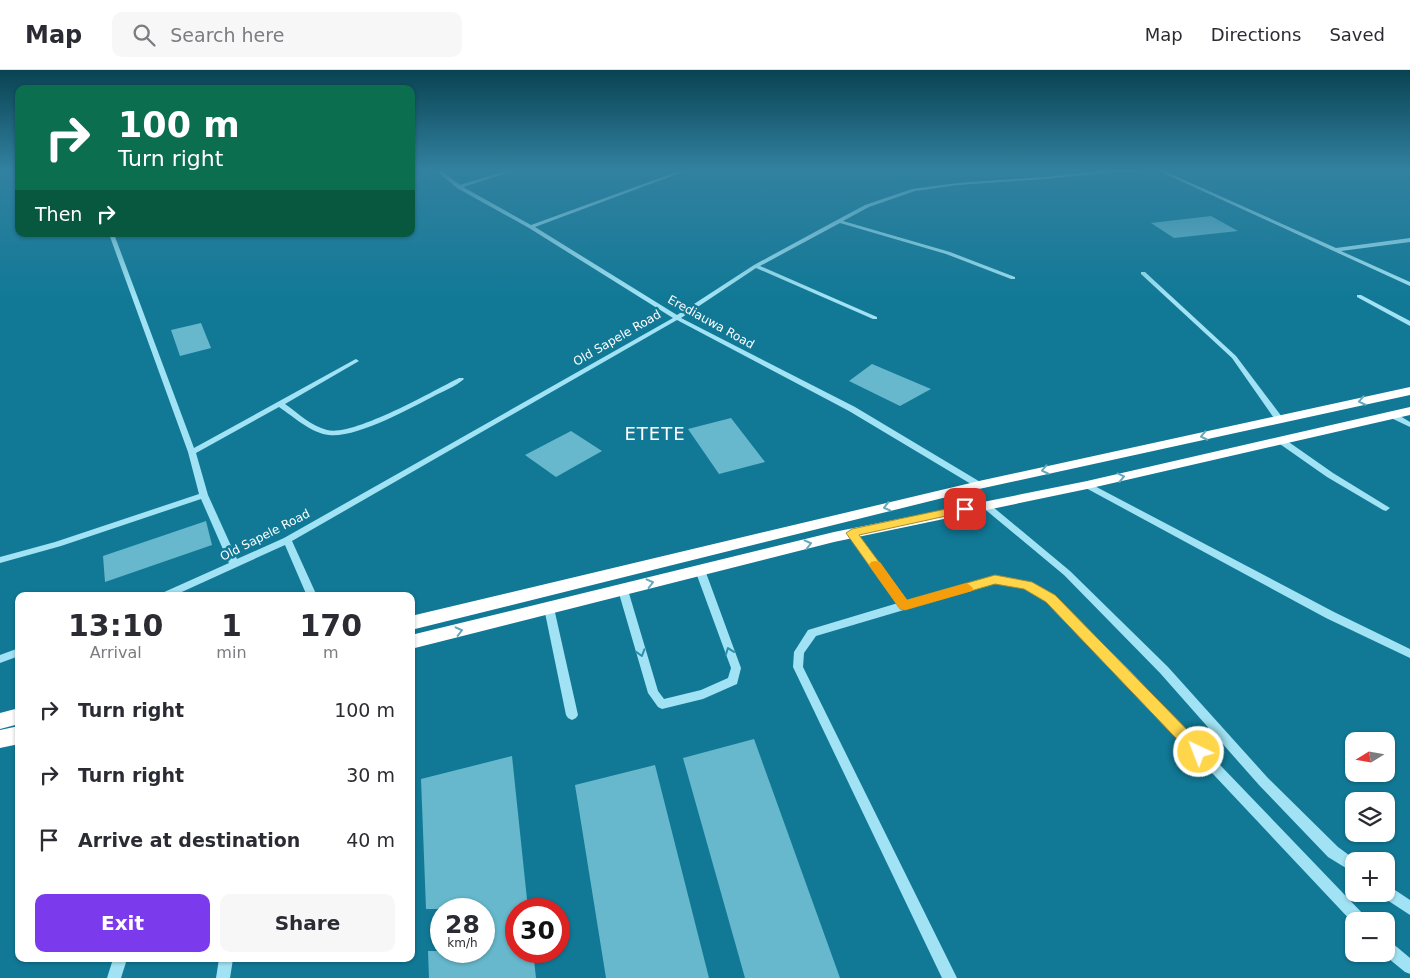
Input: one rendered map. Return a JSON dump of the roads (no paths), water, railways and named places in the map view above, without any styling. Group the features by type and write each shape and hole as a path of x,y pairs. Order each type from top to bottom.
{"highway":[{"path":"415,622 979,485 1410,391"},
{"path":"415,641 852,533 984,504 1087,485 1410,411"},
{"path":"0,721 15,717"},
{"path":"0,739 15,736"}],"street":[{"name":"Erediauwa Road","path":"505,212 677,318 852,409 979,485"},
{"path":"531,227 571,212"},
{"name":"Old Sapele Road","path":"174,592 287,540 677,318 756,266 855,212"},
{"path":"1253,212 1410,284"},
{"path":"839,221 948,253 1013,278"},
{"path":"112,237 192,452 204,495 235,565"},
{"path":"1335,250 1410,240"},
{"path":"756,266 875,318"},
{"path":"1143,273 1229,352 1245,370 1279,419"},
{"path":"1359,296 1410,324"},
{"path":"192,452 356,361"},
{"path":"279,403 319,429 331,434 362,427 461,379"},
{"path":"1392,415 1410,425"},
{"path":"1280,440 1330,475 1386,508"},
{"path":"1087,485 1330,615 1410,654"},
{"path":"0,560 58,544 204,495"},
{"path":"984,504 1066,573 1164,670 1263,781 1332,852 1345,861"},
{"path":"852,533 905,605"},
{"path":"287,540 310,592"},
{"path":"623,590 653,693 662,704 703,694 733,681 736,668 700,570"},
{"path":"950,978 798,667 799,652 812,633 995,580 1027,585 1050,598 1351,912"},
{"path":"549,608 572,714"},
{"path":"0,659 15,653"},
{"path":"1395,897 1410,908"},
{"path":"1395,954 1410,967"},
{"path":"114,978 119,962"},
{"path":"223,978 226,962"}],"district":[{"name":"ETETE","path":"655,433"}]}
